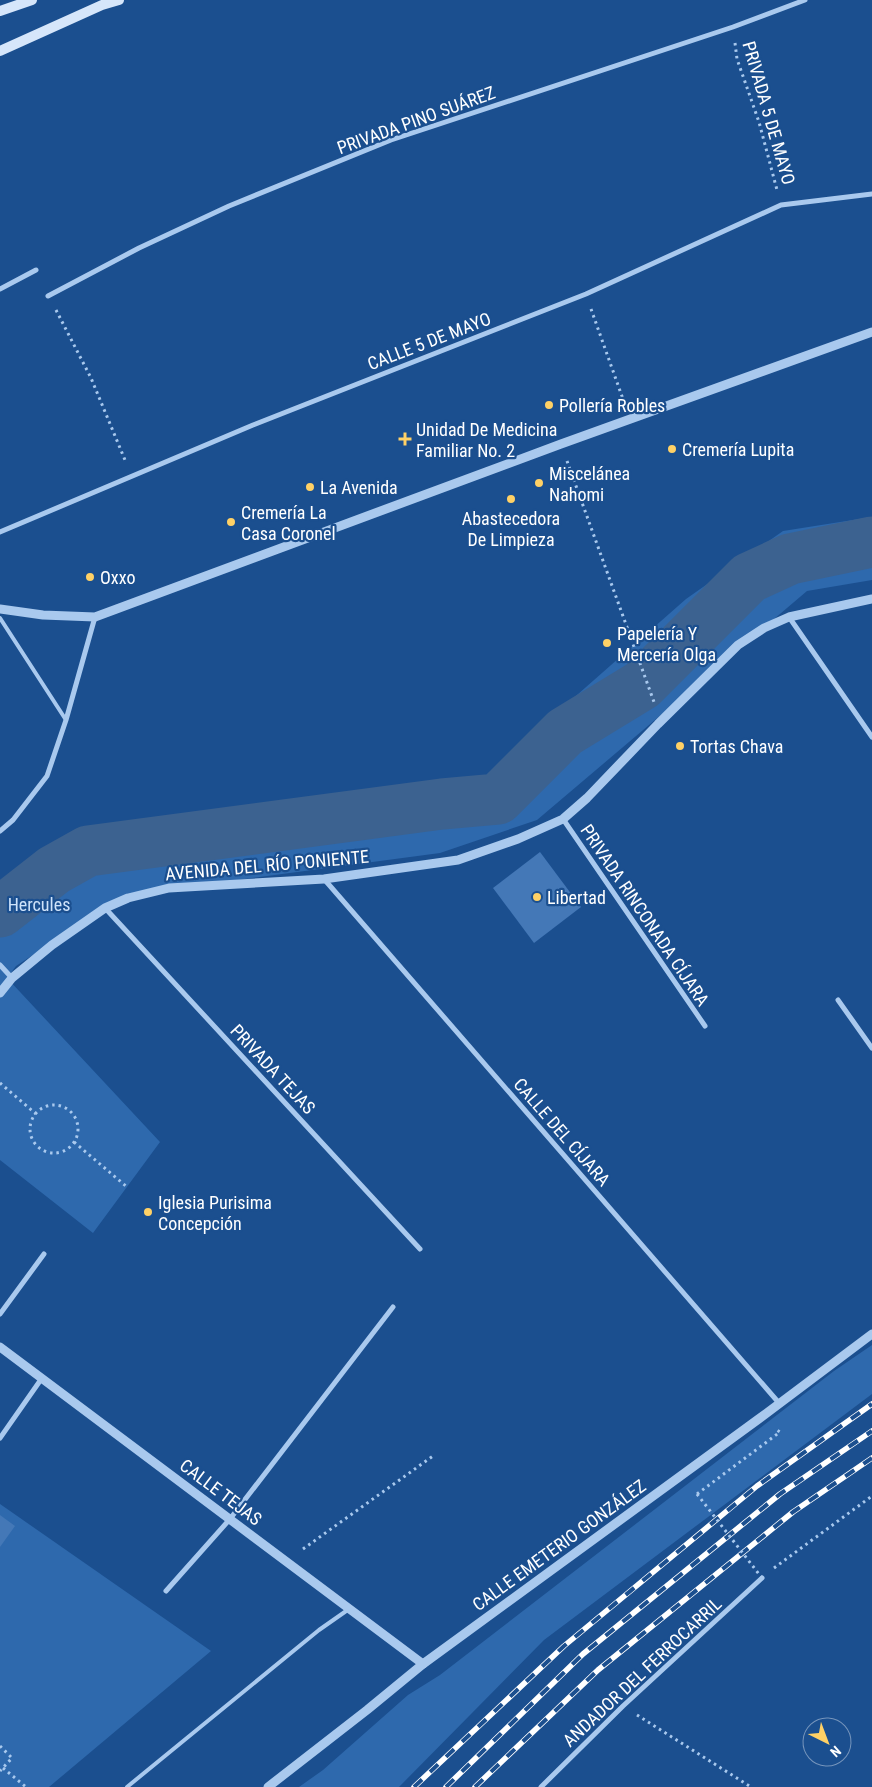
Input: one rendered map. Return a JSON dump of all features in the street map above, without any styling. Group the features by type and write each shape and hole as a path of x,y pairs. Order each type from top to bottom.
{"main road":[{"path":"0,11 32,0"},
{"path":"0,51 102,5 119,0"}],"street":[{"name":"PRIVADA PINO SUÁREZ","path":"48,296 139,248 229,206 392,140 733,27 805,0"},
{"name":"CALLE 5 DE MAYO","path":"0,532 253,425 586,294 780,206 872,194"},
{"path":"0,289 36,270"},
{"path":"0,608 43,615 95,617 561,444 872,332"},
{"name":"AVENIDA DEL RÍO PONIENTE","path":"0,993 12,978 52,945 105,908 128,898 169,888 324,879 458,860 518,839 563,819 587,798 738,645 764,628 789,617 872,599"},
{"path":"0,831 13,820 47,776 66,720 95,617"},
{"path":"789,617 872,737"},
{"name":"PRIVADA RINCONADA CÍJARA","path":"563,819 705,1026"},
{"name":"CALLE DEL CÍJARA","path":"324,879 779,1403"},
{"name":"PRIVADA TEJAS","path":"105,908 420,1249"},
{"path":"0,965 12,978"},
{"path":"838,1000 872,1048"},
{"path":"0,1314 44,1254"},
{"path":"166,1591 230,1520 393,1307"},
{"name":"CALLE EMETERIO GONZÁLEZ","path":"268,1787 423,1664 872,1334"},
{"name":"CALLE TEJAS","path":"0,1347 423,1664"},
{"path":"0,1438 42,1378"},
{"name":"ANDADOR DEL FERROCARRIL","path":"541,1787 623,1706 762,1578"}],"lane":[{"path":"0,618 66,720"},
{"path":"127,1787 319,1630 349,1609"}],"path":[{"name":"PRIVADA 5 DE MAYO","path":"733,27 737,59 772,166 780,206"},
{"path":"586,294 631,419"},
{"path":"48,296 92,378 132,477"},
{"path":"561,444 655,704"},
{"path":"0,1083 36,1114"},
{"path":"58,1105 72,1112 78,1126 78,1135 74,1142 62,1152 47,1152 40,1148 32,1136 30,1128 36,1114 42,1109 58,1105"},
{"path":"74,1142 127,1187"},
{"path":"286,1561 433,1456"},
{"path":"744,1460 697,1494 762,1578 872,1496"},
{"path":"623,1706 750,1787"},
{"path":"0,1746 12,1758 1,1770 26,1787"}],"green space":[{"name":"Hercules","path":"872,517 872,580 807,591 537,820 440,853 125,895 16,966 7,978 160,1142 93,1233 0,1160 0,882 83,836 347,802 484,777 686,599 783,531"},
{"path":"872,1345 872,1394 544,1640 399,1787 299,1787 323,1770 408,1695 440,1675 834,1371"},
{"path":"0,1504 211,1651 49,1787 0,1787"}],"building":[{"name":"Libertad","path":"540,852 581,907 534,943 493,888"},
{"path":"0,1515 15,1526 0,1547"}],"waterway":[{"path":"0,912 54,870 88,851 442,804 498,799 565,732 642,685 749,578 790,559 872,542"}],"railway":[{"path":"414,1787 564,1646 757,1486 872,1404"},
{"path":"446,1787 583,1654 780,1494 872,1431"},
{"path":"475,1787 598,1670 793,1512 872,1458"}],"place":[{"name":"Pollería Robles","path":"549,405"},
{"name":"Unidad De Medicina Familiar No. 2","path":"405,439"},
{"name":"Cremería Lupita","path":"672,449"},
{"name":"Miscelánea Nahomi","path":"539,483"},
{"name":"La Avenida","path":"310,487"},
{"name":"Abastecedora De Limpieza","path":"511,499"},
{"name":"Cremería La Casa Coronel","path":"231,522"},
{"name":"Oxxo","path":"90,577"},
{"name":"Papelería Y Mercería Olga","path":"607,643"},
{"name":"Tortas Chava","path":"680,746"},
{"name":"Libertad","path":"537,897"},
{"name":"Iglesia Purisima Concepción","path":"148,1212"}]}
